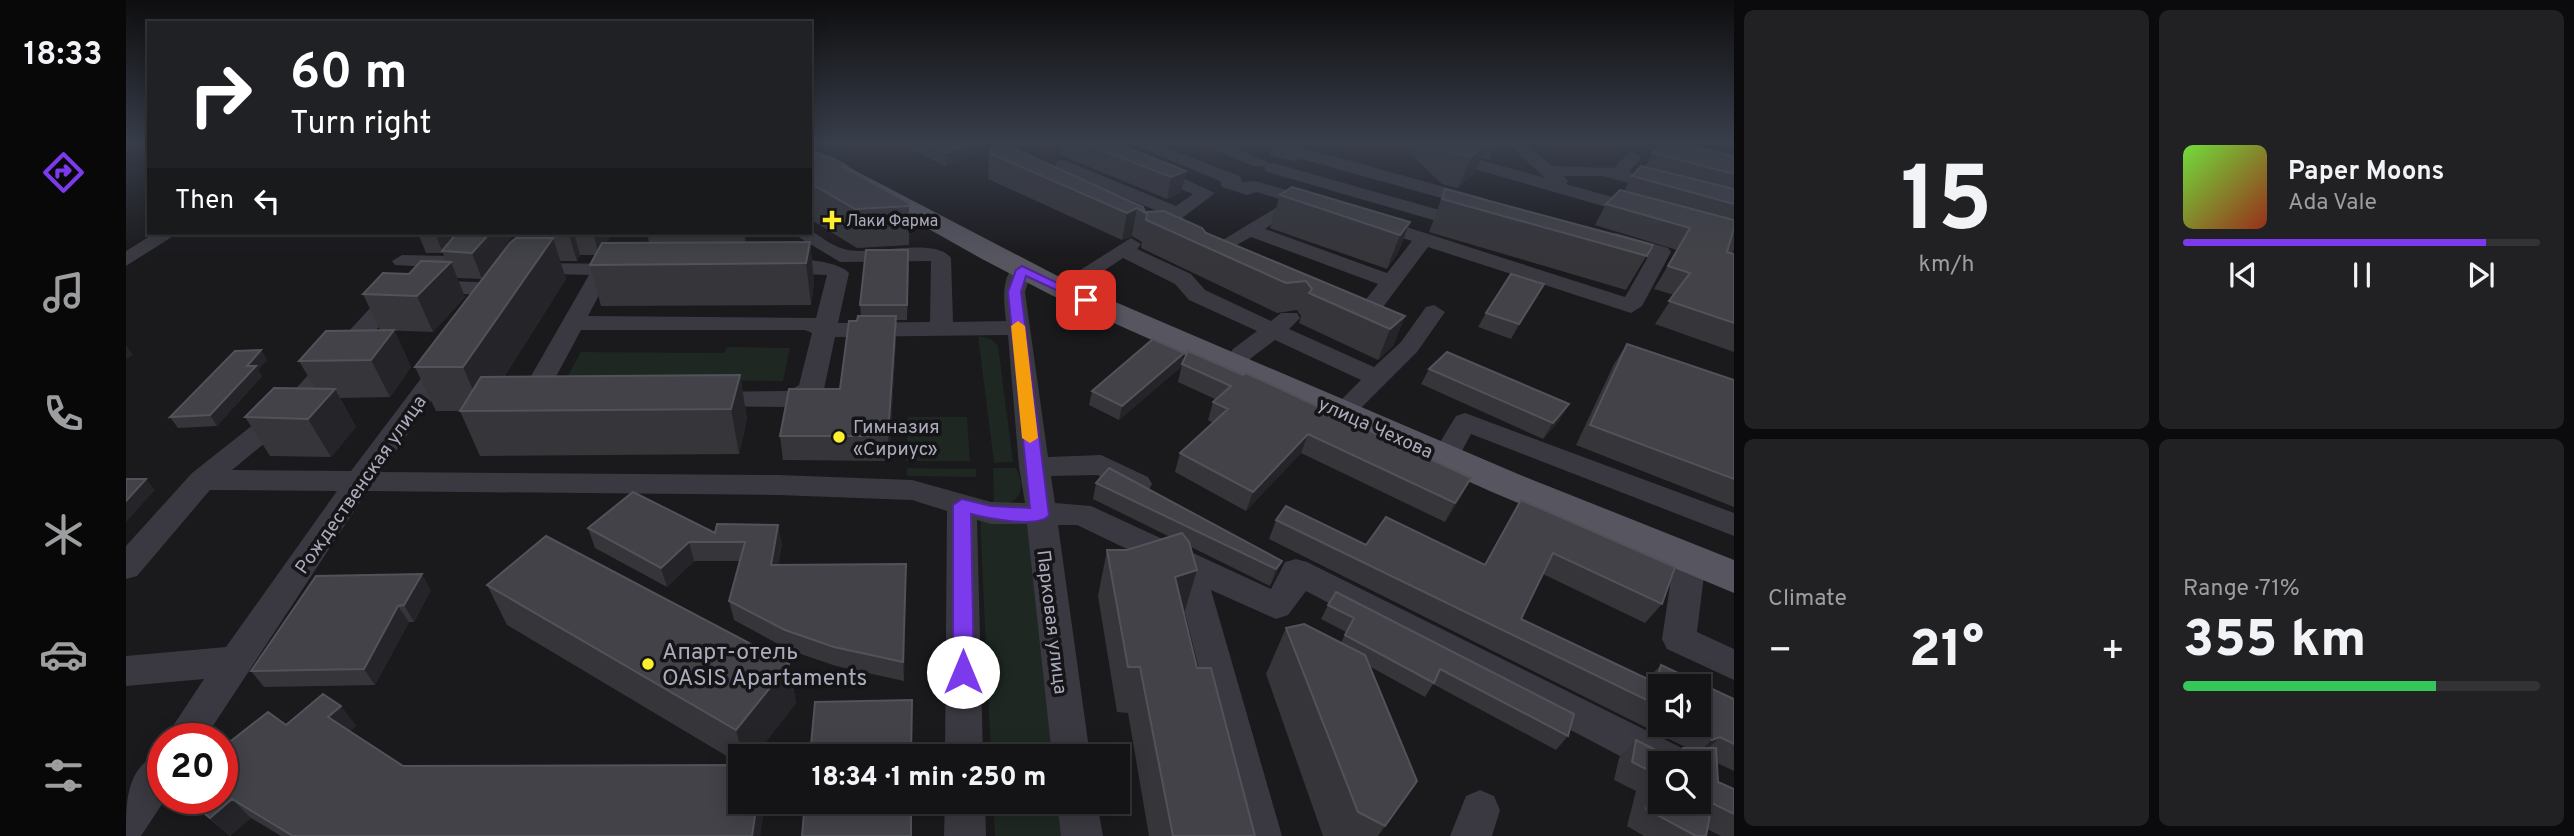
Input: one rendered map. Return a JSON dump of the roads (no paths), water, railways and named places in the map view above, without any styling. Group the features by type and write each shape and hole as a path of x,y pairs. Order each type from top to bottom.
{"main road":[{"path":"861,181 1022,270"},
{"name":"улица Чехова","path":"1022,270 1445,457 1734,577"}],"street":[{"path":"1102,181 1178,213"},
{"path":"1177,181 1206,193"},
{"path":"1231,181 1323,216 1279,212 1260,205 1241,185"},
{"path":"1061,289 1139,240 1206,193 1256,181"},
{"path":"1356,181 1487,229"},
{"path":"1403,181 1501,208"},
{"path":"1537,181 1660,216"},
{"path":"1560,181 1572,191"},
{"path":"1640,181 1734,206"},
{"path":"1231,265 1208,255 1279,212"},
{"path":"1129,220 1139,240 1197,295 1280,324 1377,378"},
{"path":"1353,226 1631,306 1642,273 1661,252 1595,234"},
{"path":"1250,230 1392,282"},
{"path":"126,260 164,235"},
{"path":"805,235 840,256 933,255 942,258 942,328"},
{"path":"421,242 402,261 449,262"},
{"path":"484,310 534,242"},
{"path":"426,286 467,243"},
{"path":"1323,306 1360,322 1419,246"},
{"path":"687,398 794,398 811,389 838,273 828,267 749,267"},
{"path":"580,397 554,396 536,390 603,268"},
{"path":"126,567 202,480 296,404 393,297 426,286 603,268 643,268"},
{"name":"Парковая улица","path":"1022,270 1014,292 1033,467 1069,744"},
{"path":"1342,412 1409,347 1434,312"},
{"path":"573,323 809,323 825,330 1018,328"},
{"path":"1235,365 1241,354 1280,324"},
{"name":"Рождественская улица","path":"195,723 359,481 461,342"},
{"path":"1445,457 1465,422 1734,525"},
{"path":"1033,467 1101,465 1162,497"},
{"path":"202,480 778,485 912,490 991,513 1081,514 1276,606 1292,587 1284,564 1649,751"},
{"path":"962,505 964,744"},
{"path":"1690,559 1679,639 1734,665"},
{"path":"1188,563 1261,836"},
{"path":"126,671 238,662"},
{"path":"126,822 147,792"},
{"path":"965,814 965,836"},
{"path":"1079,814 1082,836"}],"place":[{"name":"Лаки Фарма","path":"832,220"},
{"name":"Гимназия «Сириус»","path":"839,437"},
{"name":"Апарт-отель OASIS Apartaments","path":"648,664"}]}
